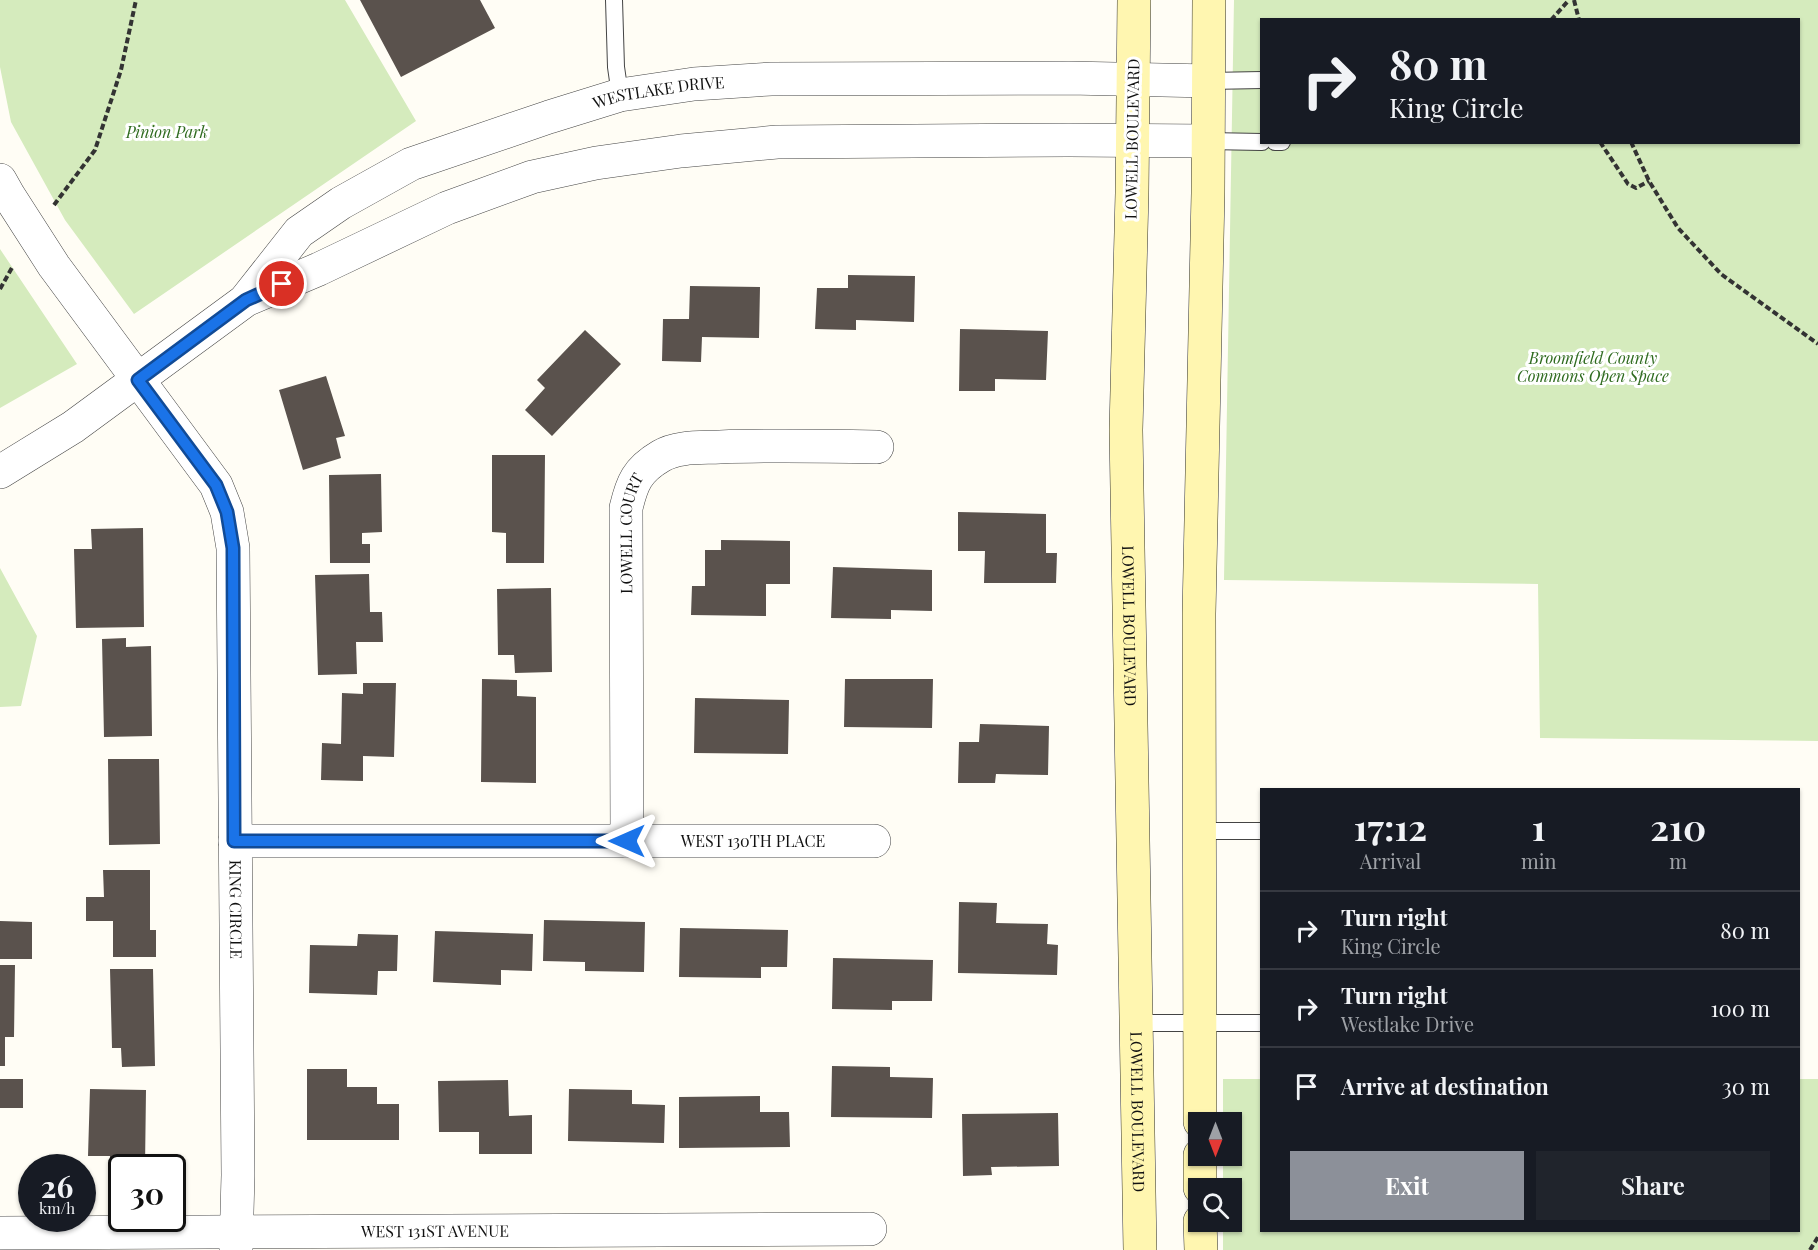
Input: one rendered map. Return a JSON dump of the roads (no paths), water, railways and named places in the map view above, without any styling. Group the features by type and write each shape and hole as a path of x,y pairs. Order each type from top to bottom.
{"main road":[{"name":"LOWELL BOULEVARD","path":"1134,0 1126,430 1140,1250"},
{"path":"1200,1112 1199,614 1209,0"},
{"path":"1200,1232 1201,1250"}],"street":[{"name":"WESTLAKE DRIVE","path":"246,300 299,232 341,203 411,164 620,95 694,84 771,79 1069,78 1209,81"},
{"name":"WESTLAKE DRIVE","path":"0,472 73,427 246,300 319,269 447,208 532,177 596,163 681,151 777,142 1208,141"},
{"name":"KING CIRCLE","path":"0,180 54,266 216,485 227,512 233,548 238,1175 236,1241"},
{"name":"LOWELL COURT","path":"627,841 626,508 632,486 642,471 662,455 685,448 877,447"},
{"name":"WEST 130TH PLACE","path":"234,841 874,841"},
{"name":"WEST 131ST AVENUE","path":"0,1233 236,1241 870,1229"}],"lane":[{"path":"614,0 616,67 620,95"},
{"path":"1209,81 1260,80"},
{"path":"1208,141 1260,142"},
{"path":"1200,831 1260,831"},
{"path":"1137,1023 1260,1023"}],"park label":[{"name":"Pinion Park","path":"167,132"},
{"name":"Broomfield County Commons Open Space","path":"1593,367"}]}
